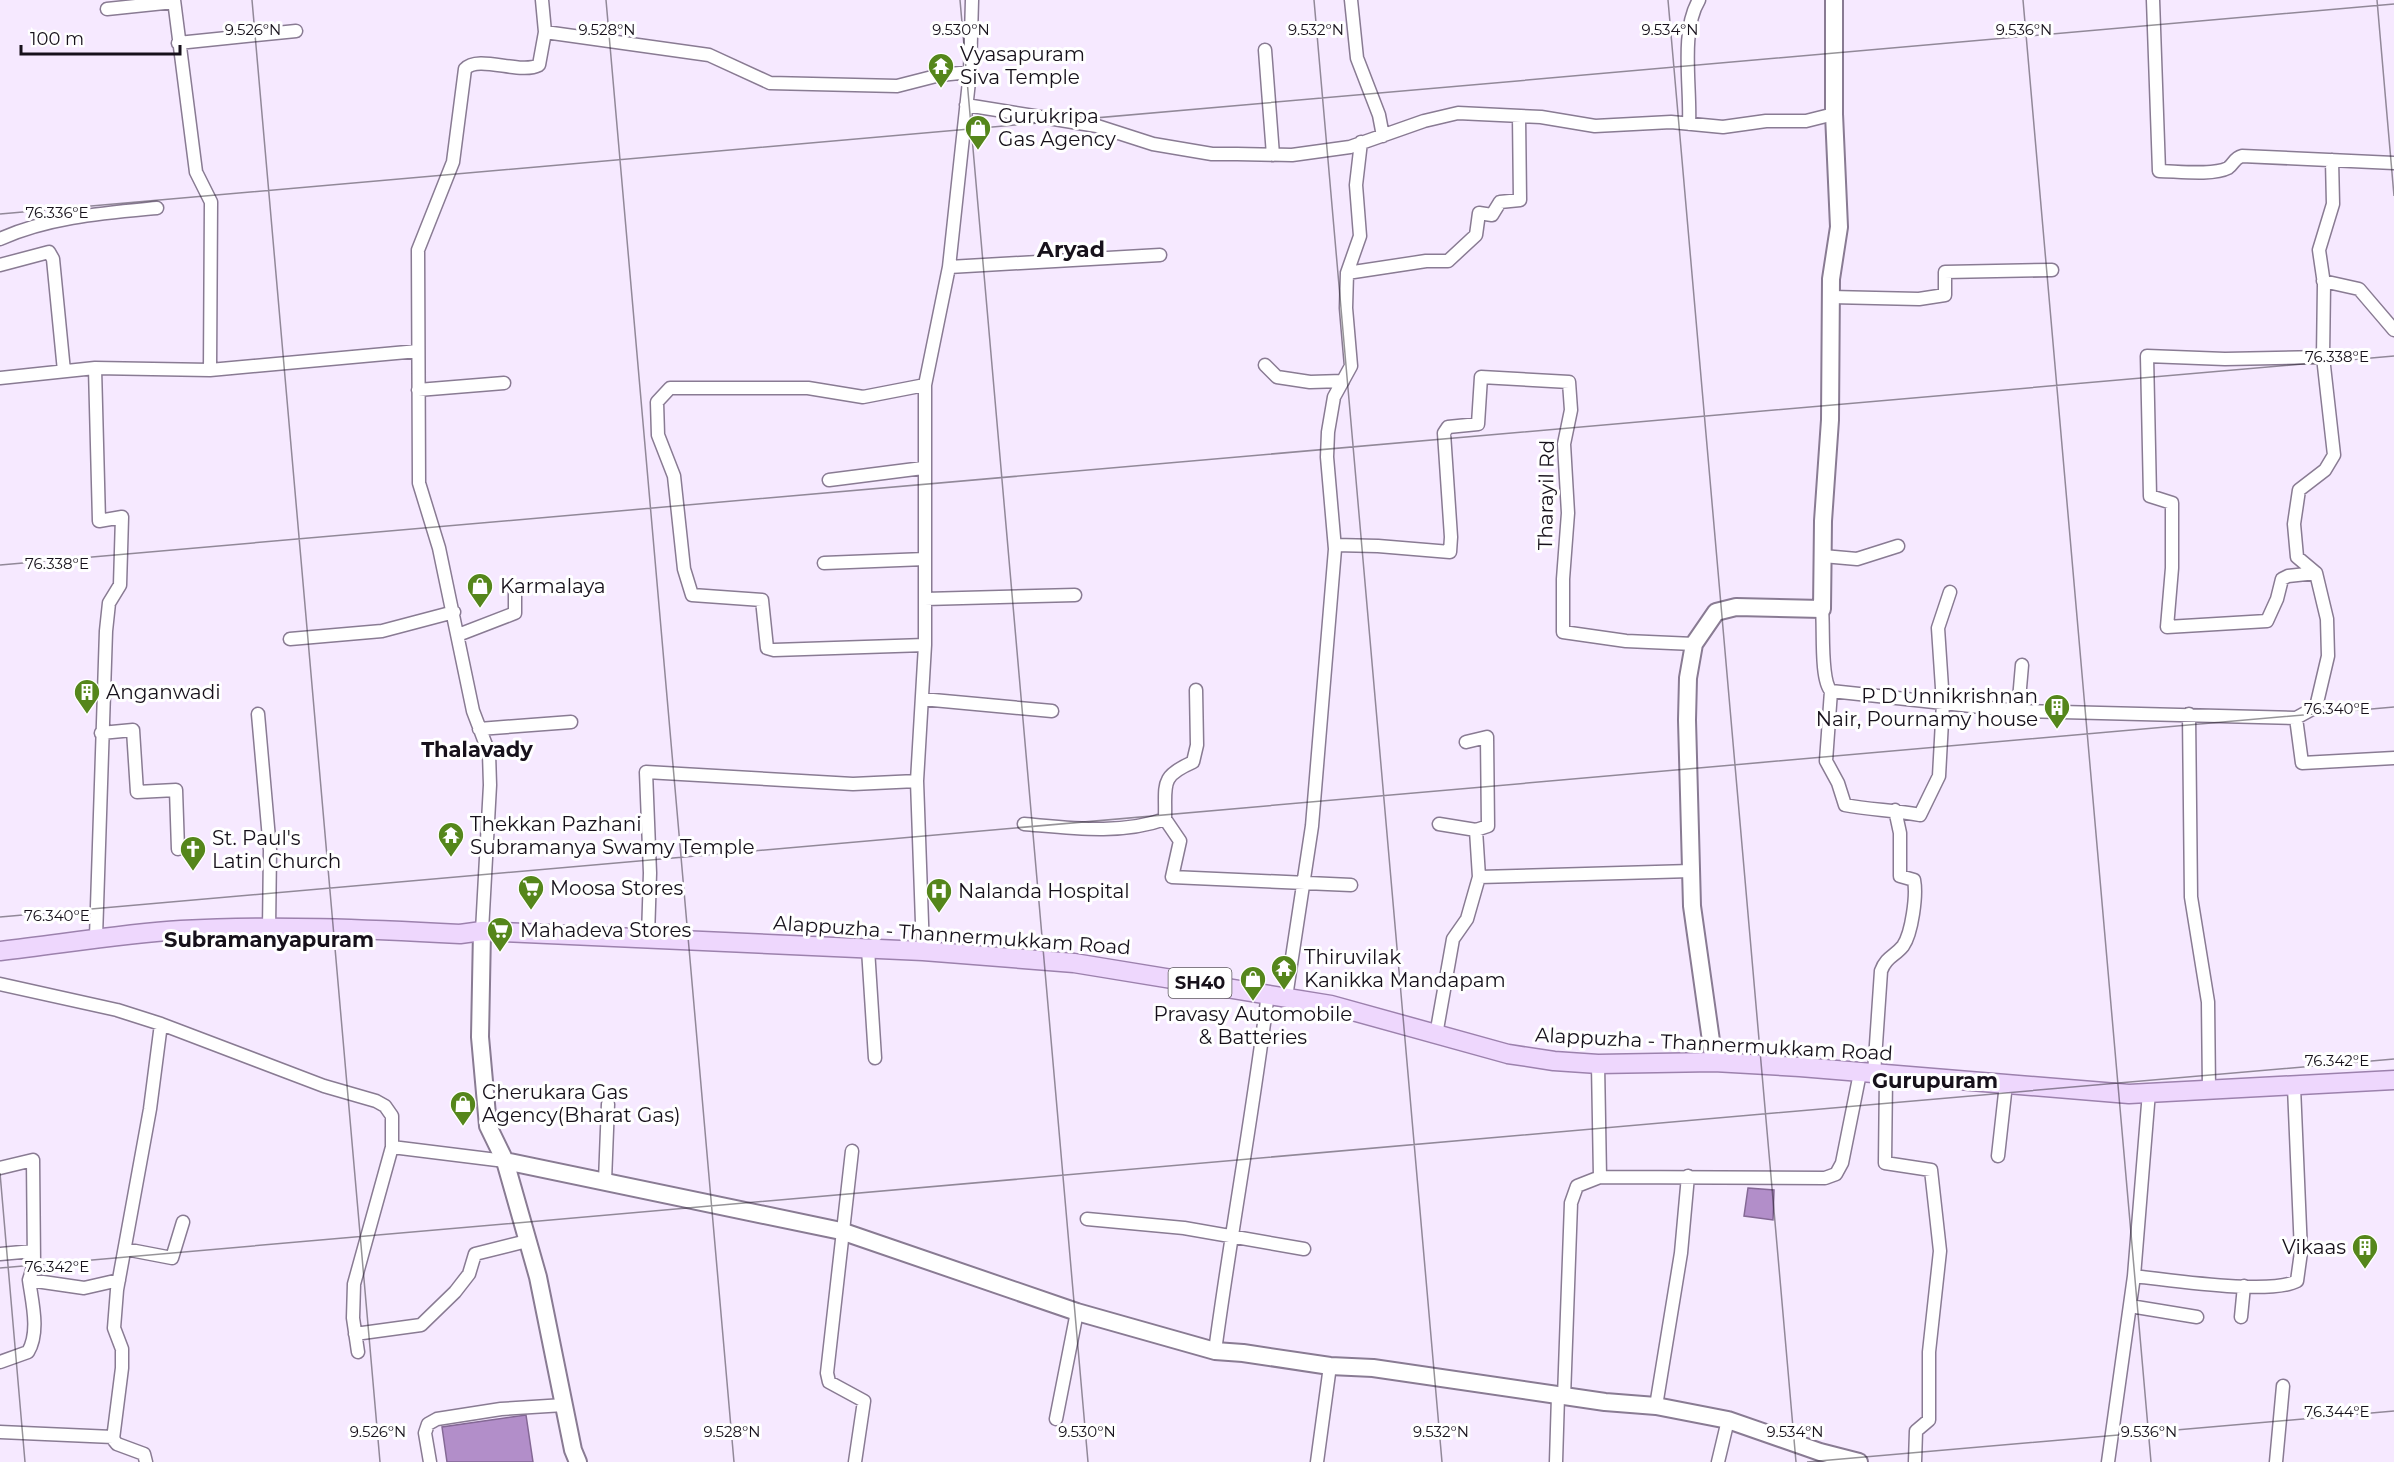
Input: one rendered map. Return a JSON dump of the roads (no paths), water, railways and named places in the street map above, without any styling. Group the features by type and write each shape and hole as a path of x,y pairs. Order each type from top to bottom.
{"main road":[{"path":"1714,1062 1692,906 1688,699 1694,644 1716,612 1730,609 1822,609 1830,420 1831,297 1839,227 1834,114 1834,0"},
{"name":"Alappuzha - Thannermukkam Road","path":"0,951 96,937 183,930 460,934 482,931 923,951 1074,963 1277,995 1340,1008 1508,1054 1554,1061 1598,1064 1714,1062 2129,1094 2394,1080"},
{"path":"482,931 480,1037 491,1135 505,1161 527,1241 578,1462"},
{"path":"505,1161 841,1231 1077,1312 1215,1351 1330,1366 1373,1368 1561,1396 1656,1406 1728,1420 1819,1457 1859,1462"}],"street":[{"path":"482,931 490,785 489,753 472,711 440,548 418,483 418,250 453,162 465,69 477,63 534,68 539,65 542,58 544,32 543,0"},
{"path":"923,951 917,781 925,645 923,468 925,385 949,267 970,72 972,0"},
{"path":"1351,0 1357,58 1372,95 1383,136"},
{"path":"1689,124 1688,61 1692,10 1698,0"},
{"path":"2153,0 2158,171 2210,171 2228,167 2235,158 2242,156 2394,163"},
{"path":"107,9 174,1 196,172 211,202 210,370"},
{"path":"178,43 296,31"},
{"path":"544,32 709,55 770,83 897,86 939,75 970,72"},
{"path":"1265,50 1273,155"},
{"path":"966,105 1097,126 1163,146 1212,154 1273,155 1350,147 1458,113 1571,120 1595,126 1671,122 1723,127 1766,121 1806,121 1834,114"},
{"path":"1347,273 1426,261 1448,261 1476,235 1479,213 1491,215 1500,202 1520,200 1522,195 1519,116"},
{"path":"1215,1351 1231,1237 1254,1112 1302,885 1312,826 1335,545 1327,457 1328,432 1332,405 1351,366 1346,308 1347,273 1360,236 1356,185 1361,142"},
{"path":"1831,692 2018,711 2296,718 2316,707 2328,656 2327,619 2316,573 2297,557 2294,524 2299,490 2325,470 2334,455 2323,357 2323,281 2319,250 2333,204 2332,160"},
{"path":"0,238 21,229 55,221 157,208"},
{"path":"0,265 49,252 53,259 64,371"},
{"path":"949,267 1160,255"},
{"path":"1831,297 1919,299 1945,295 1945,272 2052,270"},
{"path":"2323,281 2359,289 2394,330"},
{"path":"0,378 95,368 210,370 418,351"},
{"path":"2316,573 2288,576 2282,579 2277,599 2267,621 2166,627 2172,568 2172,503 2150,496 2147,356 2225,359 2323,357"},
{"path":"1265,365 1276,377 1310,382 1343,381"},
{"path":"95,368 99,521 122,517 120,585 109,603 106,631 96,937"},
{"name":"Tharayil Rd","path":"1335,545 1449,552 1451,537 1444,433 1448,427 1478,424 1481,377 1569,382 1571,410 1564,444 1568,513 1563,579 1563,632 1626,641 1694,644"},
{"path":"418,390 504,383"},
{"path":"925,385 863,397 808,388 670,388 657,402 658,435 674,476 684,568 692,595 762,600 767,648 774,650 925,645"},
{"path":"829,480 923,468"},
{"path":"1823,556 1857,559 1898,546"},
{"path":"824,563 925,559"},
{"path":"458,635 515,613 515,589"},
{"path":"1822,609 1827,687 1831,692 1826,761 1838,783 1845,805 1920,815 1939,776 1943,703 1938,628 1950,592"},
{"path":"925,599 1075,595"},
{"path":"290,639 382,631 454,612"},
{"path":"2018,711 2022,664"},
{"path":"1196,690 1197,745 1193,762 1172,771 1166,782 1165,819 1180,841 1172,877 1254,879 1302,885 1351,885"},
{"path":"922,699 1052,711"},
{"path":"258,714 270,850 269,930"},
{"path":"2188,714 2191,897 2208,1002 2209,1089"},
{"path":"2296,718 2302,763 2394,758"},
{"path":"479,729 571,722"},
{"path":"101,733 133,730 137,792 176,790 178,849"},
{"path":"1438,824 1476,830 1488,826 1486,737 1466,742"},
{"path":"648,938 650,873 646,772 853,784 917,781"},
{"path":"1895,810 1900,833 1900,876 1914,880 1917,896 1903,945 1885,960 1881,971 1874,1074 1885,1163 1931,1170 1940,1251 1929,1352 1929,1420 1916,1431 1915,1462"},
{"path":"1024,824 1078,828 1142,827 1165,819"},
{"path":"1436,1035 1453,939 1467,919 1479,877 1476,830"},
{"path":"1479,877 1691,871"},
{"path":"868,949 875,1058"},
{"path":"0,984 117,1010 385,1106 392,1116 392,1147 354,1284 352,1318 357,1352"},
{"path":"146,1462 144,1454 117,1444 113,1437 122,1368 122,1349 114,1328 119,1280 150,1109 161,1024"},
{"path":"1598,1064 1600,1177"},
{"path":"1556,1462 1571,1203 1577,1186 1600,1177 1825,1178 1836,1174 1874,1074"},
{"path":"1998,1155 2006,1083"},
{"path":"2134,1276 2244,1286 2286,1284 2297,1281 2301,1252 2295,1087"},
{"path":"2108,1462 2134,1276 2149,1092"},
{"path":"604,1182 608,1104"},
{"path":"392,1147 505,1161"},
{"path":"852,1151 841,1231 827,1377 829,1382 864,1401 855,1462"},
{"path":"0,1168 33,1160 34,1264 29,1281 34,1322 32,1345 28,1352 0,1362"},
{"path":"1656,1406 1681,1253 1688,1176"},
{"path":"1087,1219 1184,1228 1304,1249"},
{"path":"125,1249 172,1258 183,1222"},
{"path":"355,1334 421,1325 456,1292 469,1274 475,1254 527,1241"},
{"path":"0,1254 33,1251"},
{"path":"29,1281 84,1288 119,1280"},
{"path":"2241,1317 2244,1286"},
{"path":"2130,1306 2197,1317"},
{"path":"1056,1419 1077,1312"},
{"path":"1317,1462 1330,1366"},
{"path":"2276,1462 2283,1386"},
{"path":"430,1462 425,1433 428,1424 437,1419 501,1409 564,1405"},
{"path":"1719,1462 1728,1420"},
{"path":"0,1432 113,1437"}],"place":[{"name":"Vyasapuram Siva Temple","path":"941,89"},
{"name":"Gurukripa Gas Agency","path":"978,151"},
{"name":"Karmalaya","path":"480,609"},
{"name":"Anganwadi","path":"87,715"},
{"name":"P D Unnikrishnan Nair, Pournamy house","path":"2057,730"},
{"name":"Thekkan Pazhani Subramanya Swamy Temple","path":"451,858"},
{"name":"St. Paul's Latin Church","path":"193,872"},
{"name":"Moosa Stores","path":"531,911"},
{"name":"Nalanda Hospital","path":"939,914"},
{"name":"Mahadeva Stores","path":"500,953"},
{"name":"Thiruvilak Kanikka Mandapam","path":"1284,991"},
{"name":"Pravasy Automobile & Batteries","path":"1253,1002"},
{"name":"Cherukara Gas Agency(Bharat Gas)","path":"463,1127"},
{"name":"Vikaas","path":"2365,1270"}],"district":[{"name":"Aryad","path":"1071,249"},
{"name":"Thalavady","path":"477,750"},
{"name":"Subramanyapuram","path":"269,940"},
{"name":"Gurupuram","path":"1935,1081"}]}
